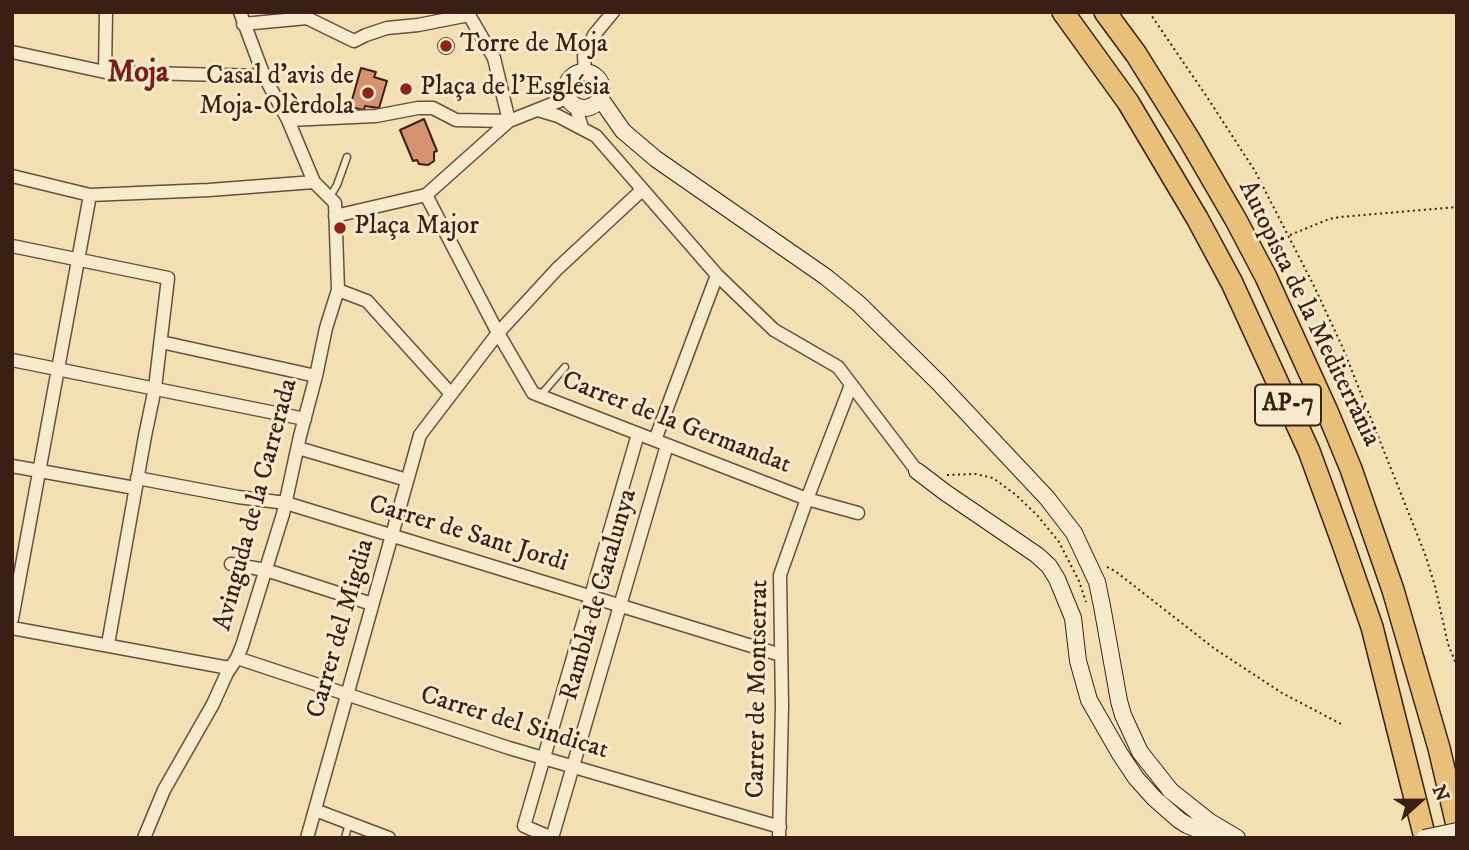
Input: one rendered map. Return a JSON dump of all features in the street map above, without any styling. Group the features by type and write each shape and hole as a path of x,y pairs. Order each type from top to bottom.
{"highway":[{"name":"Autopista de la Mediterrània","path":"1063,12 1128,102 1197,218 1232,282 1309,451 1371,627 1425,838"},
{"name":"Autopista de la Mediterrània","path":"1105,12 1136,54 1236,220 1266,277 1327,411 1351,469 1393,590 1427,703 1457,828"}],"street":[{"path":"105,72 106,12"},
{"path":"585,72 584,56 594,35 613,12"},
{"path":"451,394 367,301 338,290 335,204 314,182 288,120 264,75 241,18 307,18 354,41 387,28 469,15 494,58 509,121"},
{"path":"12,52 105,72 264,75"},
{"path":"335,216 426,195 509,121 538,110 572,102 587,108 592,106 602,93 600,81 591,73 579,72 570,77 565,87 572,102 582,128"},
{"path":"600,98 623,131 656,159 826,277 881,325 1047,498 1074,533 1097,582 1119,701 1140,752 1171,791 1210,822 1237,838"},
{"path":"288,120 376,116 433,108 456,120 509,121"},
{"path":"538,110 558,116 596,136 717,275 774,330 838,367 917,471 1049,566 1073,618 1079,661 1089,700 1120,754 1136,778 1179,820 1218,838"},
{"path":"12,176 90,195 314,182"},
{"name":"Carrer del Migdia","path":"307,838 420,435 498,333 557,269 642,190"},
{"path":"12,618 90,195"},
{"name":"Carrer de la Germandat","path":"426,195 498,333 533,393 807,499 858,513"},
{"path":"12,246 169,278 155,388 108,645"},
{"name":"Rambla de Catalunya","path":"638,433 524,826 552,838 620,606 661,442 717,275"},
{"name":"Avinguda de la Carrerada","path":"144,838 164,790 233,663 266,570 286,503 326,328 338,290"},
{"path":"161,342 316,376"},
{"path":"12,360 305,419"},
{"name":"Carrer de Montserrat","path":"779,832 780,575 851,384"},
{"path":"298,448 407,480"},
{"name":"Carrer de Sant Jordi","path":"12,466 286,503 781,655"},
{"path":"231,564 266,570 372,604"},
{"name":"Carrer del Sindicat","path":"12,628 233,663 347,695 779,832"},
{"path":"315,810 389,838"},
{"path":"1425,838 1457,828"}],"lane":[{"path":"330,198 347,157"},
{"path":"540,396 565,367"},
{"path":"345,838 349,823"}],"path":[{"path":"1149,12 1255,171 1342,346 1417,533 1432,576 1448,644 1457,666"},
{"path":"1289,235 1340,217 1457,207"},
{"path":"1085,554 1115,571 1215,649 1282,693 1341,724"}],"building":[{"name":"Torre de Moja","path":"446,38 454,46 446,54 438,46"},
{"name":"Casal d'avis de Moja-Olèrdola","path":"361,68 376,72 374,77 387,81 379,108 365,106 364,110 350,107"},
{"path":"424,119 437,151 434,152 434,161 428,165 413,161 400,130"}],"place":[{"name":"Torre de Moja","path":"446,46"},
{"name":"Plaça de l'Església","path":"406,89"},
{"name":"Casal d'avis de Moja-Olèrdola","path":"368,93"},
{"name":"Plaça Major","path":"340,228"}],"district":[{"name":"Moja","path":"138,75"}]}
